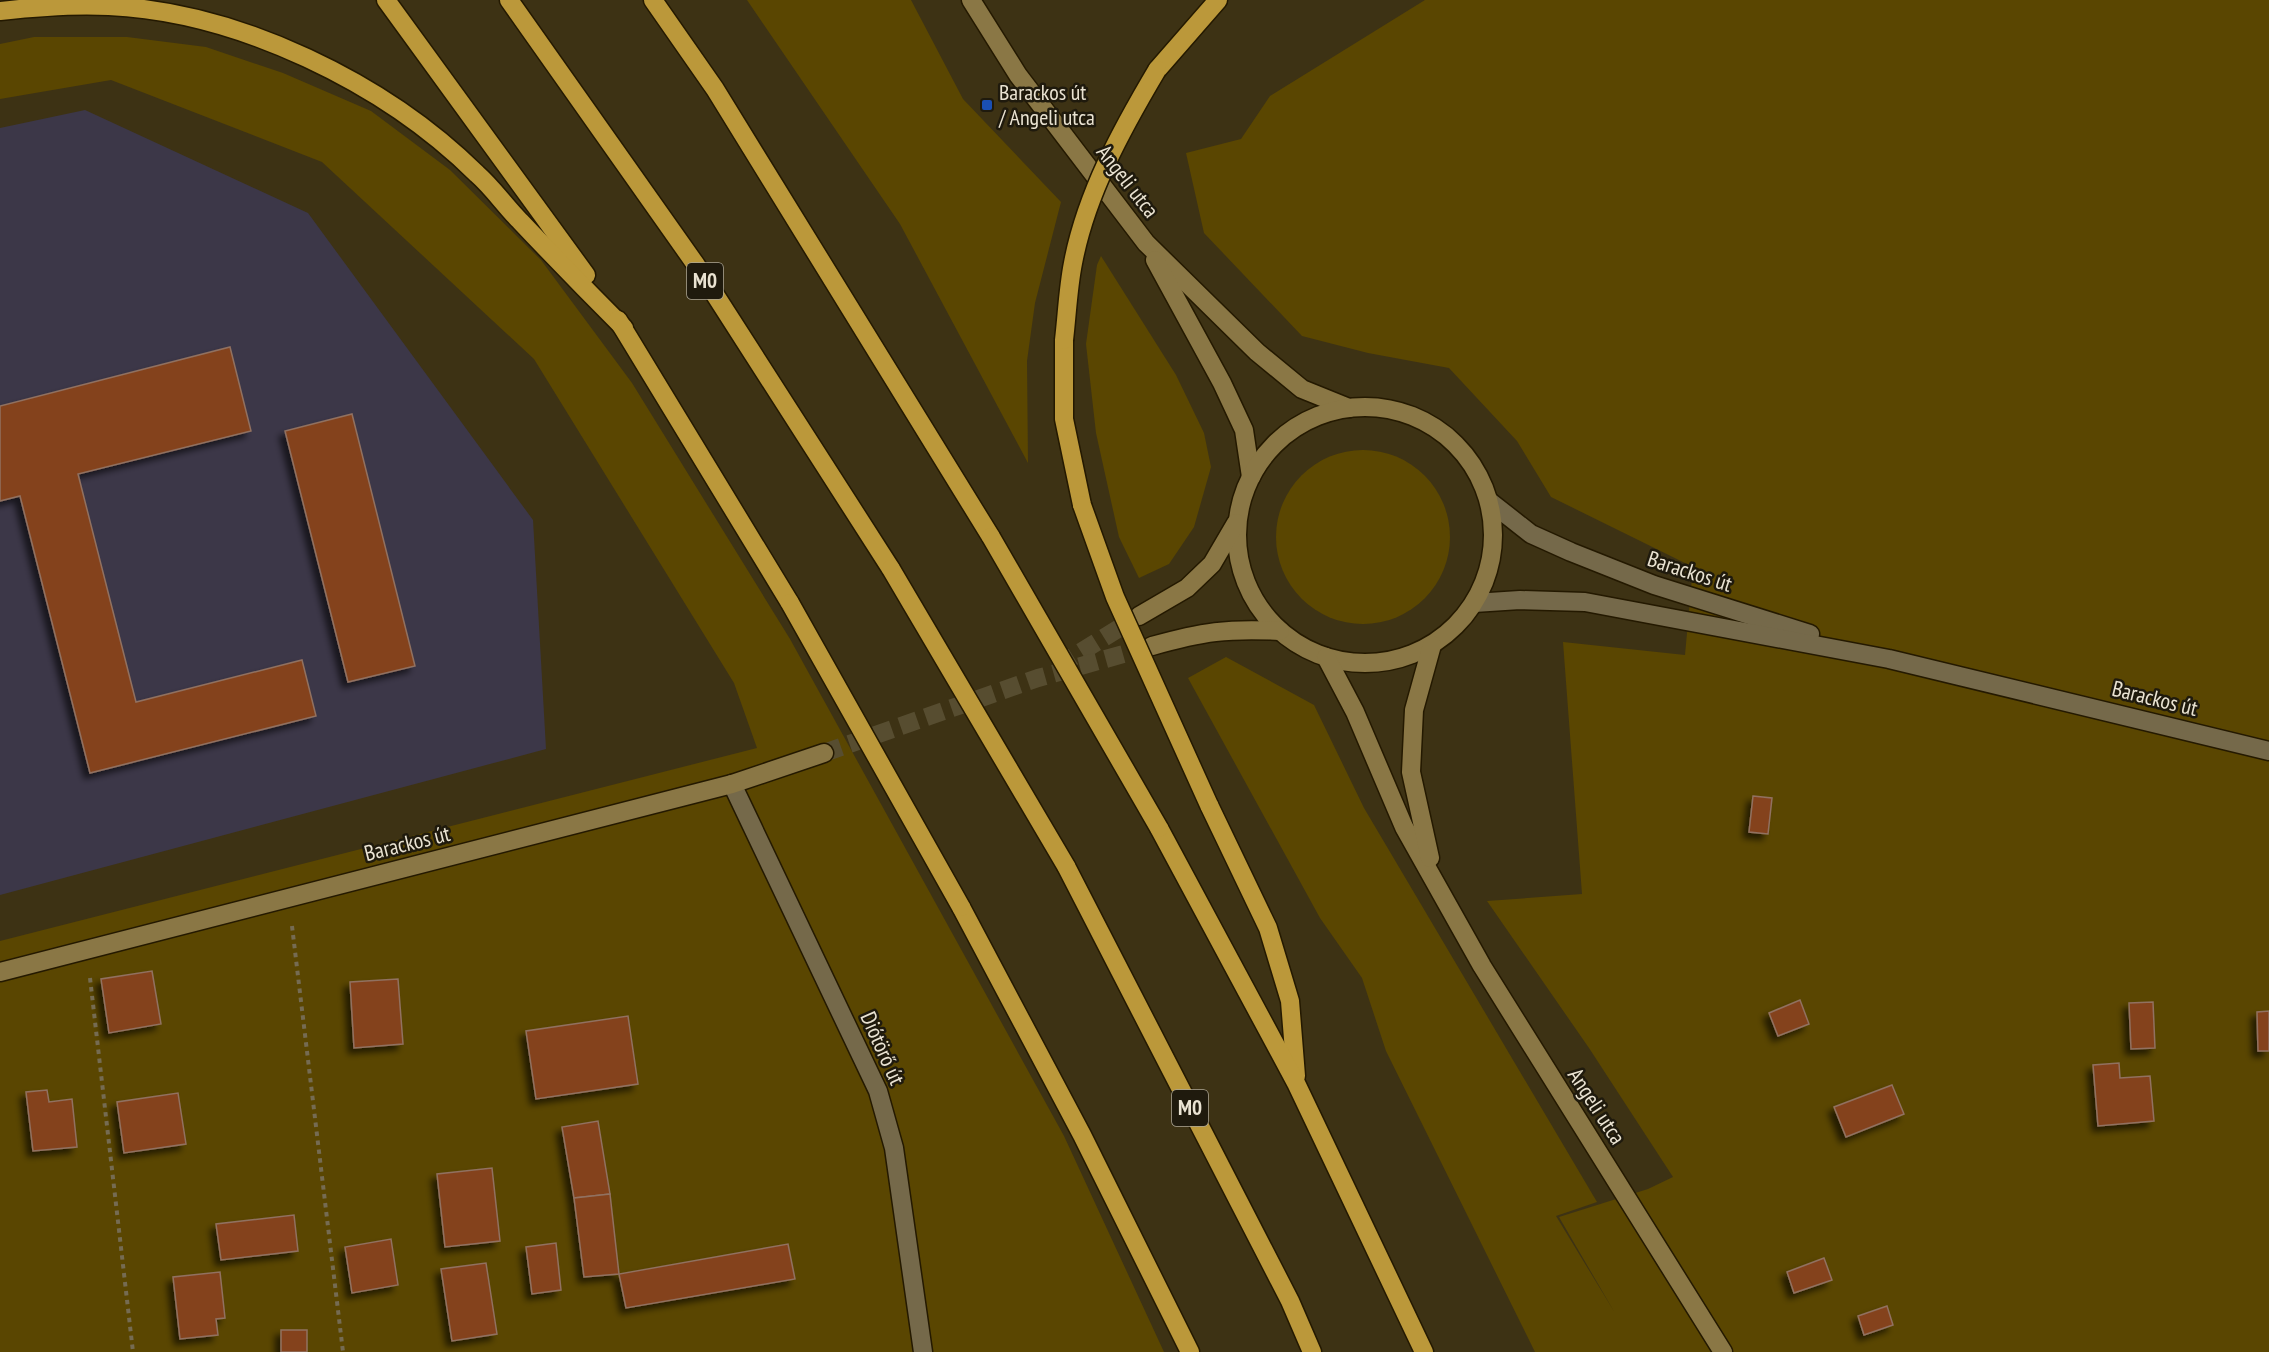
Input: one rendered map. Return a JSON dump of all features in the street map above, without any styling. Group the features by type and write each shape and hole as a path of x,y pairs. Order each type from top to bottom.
{"highway":[{"path":"386,0 624,328 790,603 961,907 1082,1135 1190,1352"},
{"name":"M0","path":"509,0 696,265 891,569 1066,866 1290,1301 1312,1352"},
{"path":"653,0 715,89 991,537 1159,828 1296,1083 1424,1352"},
{"path":"1218,0 1157,70 1125,125 1092,198 1073,262 1064,340 1064,419 1082,505 1115,597 1209,805 1268,928 1290,1001 1296,1083"},
{"path":"0,11 56,5 110,6 174,15 236,30 275,45 361,86 424,128 477,174 624,328"}],"street":[{"name":"Angeli utca","path":"971,0 1018,75 1146,243 1257,352 1302,389 1349,408"},
{"name":"Angeli utca","path":"1146,243 1222,383 1244,430 1251,477"},
{"path":"1139,616 1187,588 1212,564 1237,521 1251,477 1264,457 1299,425 1317,415 1349,408 1380,408 1409,415 1436,429 1459,449 1477,473 1489,501 1493,527 1492,553 1486,579 1474,603 1456,627 1432,645 1384,662 1357,664 1326,657 1302,646 1280,632 1262,614 1243,575 1236,545 1237,521"},
{"name":"Barackos út","path":"1489,501 1531,534 1643,581 1889,659"},
{"name":"Barackos út","path":"1474,603 1520,600 1585,602 1889,659 2269,751"},
{"path":"1152,646 1206,631 1241,629 1280,632"},
{"name":"Angeli utca","path":"1432,645 1414,710 1411,772 1422,827 1437,883"},
{"name":"Angeli utca","path":"1326,657 1356,712 1404,827 1520,1028 1723,1352"},
{"name":"Barackos út","path":"0,972 732,784 824,753"},
{"name":"Diótörő út","path":"732,784 878,1091 894,1148 923,1352"}],"path":[{"path":"288,898 343,1352"},
{"path":"87,950 133,1352"}],"shaded area":[{"path":"747,0 911,0 963,99 1061,202 1035,303 1027,361 1028,463 900,224"},
{"path":"1425,0 2269,0 2269,1352 1535,1352 1386,1051 1362,978 1320,918 1188,678 1226,657 1314,705 1364,808 1597,1202 1556,1216 1615,1313 1559,1217 1648,1189 1673,1177 1589,1048 1487,901 1582,894 1563,642 1685,655 1693,567 1551,497 1517,441 1449,368 1368,353 1302,336 1204,233 1186,153 1241,139 1270,96"},
{"path":"34,37 127,37 206,47 283,73 371,111 450,170 541,260 632,383 790,639 1064,1136 1164,1352 0,1352 0,941 757,748 734,683 534,359 322,162 111,80 0,99 0,44"},
{"path":"85,110 308,213 533,520 546,749 0,895 0,128"},
{"path":"1101,256 1176,375 1204,433 1211,467 1194,527 1169,564 1139,578 1119,537 1096,433 1086,344 1097,265"},
{"path":"1363,450 1380,451 1396,456 1412,464 1425,475 1436,488 1444,504 1449,520 1449,554 1444,570 1436,586 1425,599 1412,610 1396,618 1380,623 1363,624 1346,623 1330,618 1314,610 1301,599 1290,586 1282,570 1277,554 1276,537 1277,520 1282,504 1290,488 1301,475 1314,464 1330,456 1346,451"}],"building":[{"path":"230,347 251,431 78,474 136,702 302,660 316,716 90,773 20,496 0,501 0,406"},
{"path":"352,414 415,666 348,682 285,431"},
{"path":"1753,796 1772,798 1768,834 1749,832"},
{"path":"152,971 161,1024 109,1033 101,979"},
{"path":"398,979 403,1044 354,1048 350,982"},
{"path":"1800,1000 1809,1024 1778,1036 1769,1013"},
{"path":"2153,1002 2155,1048 2131,1049 2129,1003"},
{"path":"2269,1011 2269,1051 2258,1051 2257,1012"},
{"path":"628,1016 638,1084 536,1099 526,1031"},
{"path":"2119,1063 2120,1078 2150,1076 2154,1121 2098,1126 2093,1065"},
{"path":"1892,1085 1904,1114 1846,1137 1834,1107"},
{"path":"47,1090 49,1102 72,1099 77,1147 33,1151 26,1092"},
{"path":"178,1093 186,1144 124,1153 117,1102"},
{"path":"598,1121 610,1194 574,1198 562,1127"},
{"path":"492,1168 500,1241 445,1247 437,1174"},
{"path":"610,1194 619,1274 584,1277 574,1198"},
{"path":"294,1215 298,1251 221,1260 216,1224"},
{"path":"391,1239 398,1285 352,1293 345,1247"},
{"path":"556,1243 561,1290 532,1294 526,1247"},
{"path":"788,1244 795,1279 626,1308 619,1274"},
{"path":"1824,1258 1832,1280 1794,1293 1787,1272"},
{"path":"486,1263 497,1334 452,1341 441,1269"},
{"path":"220,1272 225,1318 216,1319 218,1335 180,1339 173,1277"},
{"path":"1887,1306 1893,1325 1864,1335 1858,1316"},
{"path":"281,1330 307,1330 307,1352 281,1352"}],"tunnel":[{"path":"1058,666 1139,616"},
{"path":"824,753 1038,678 1152,646"}],"place":[{"name":"Barackos út / Angeli utca","path":"987,105"}]}
